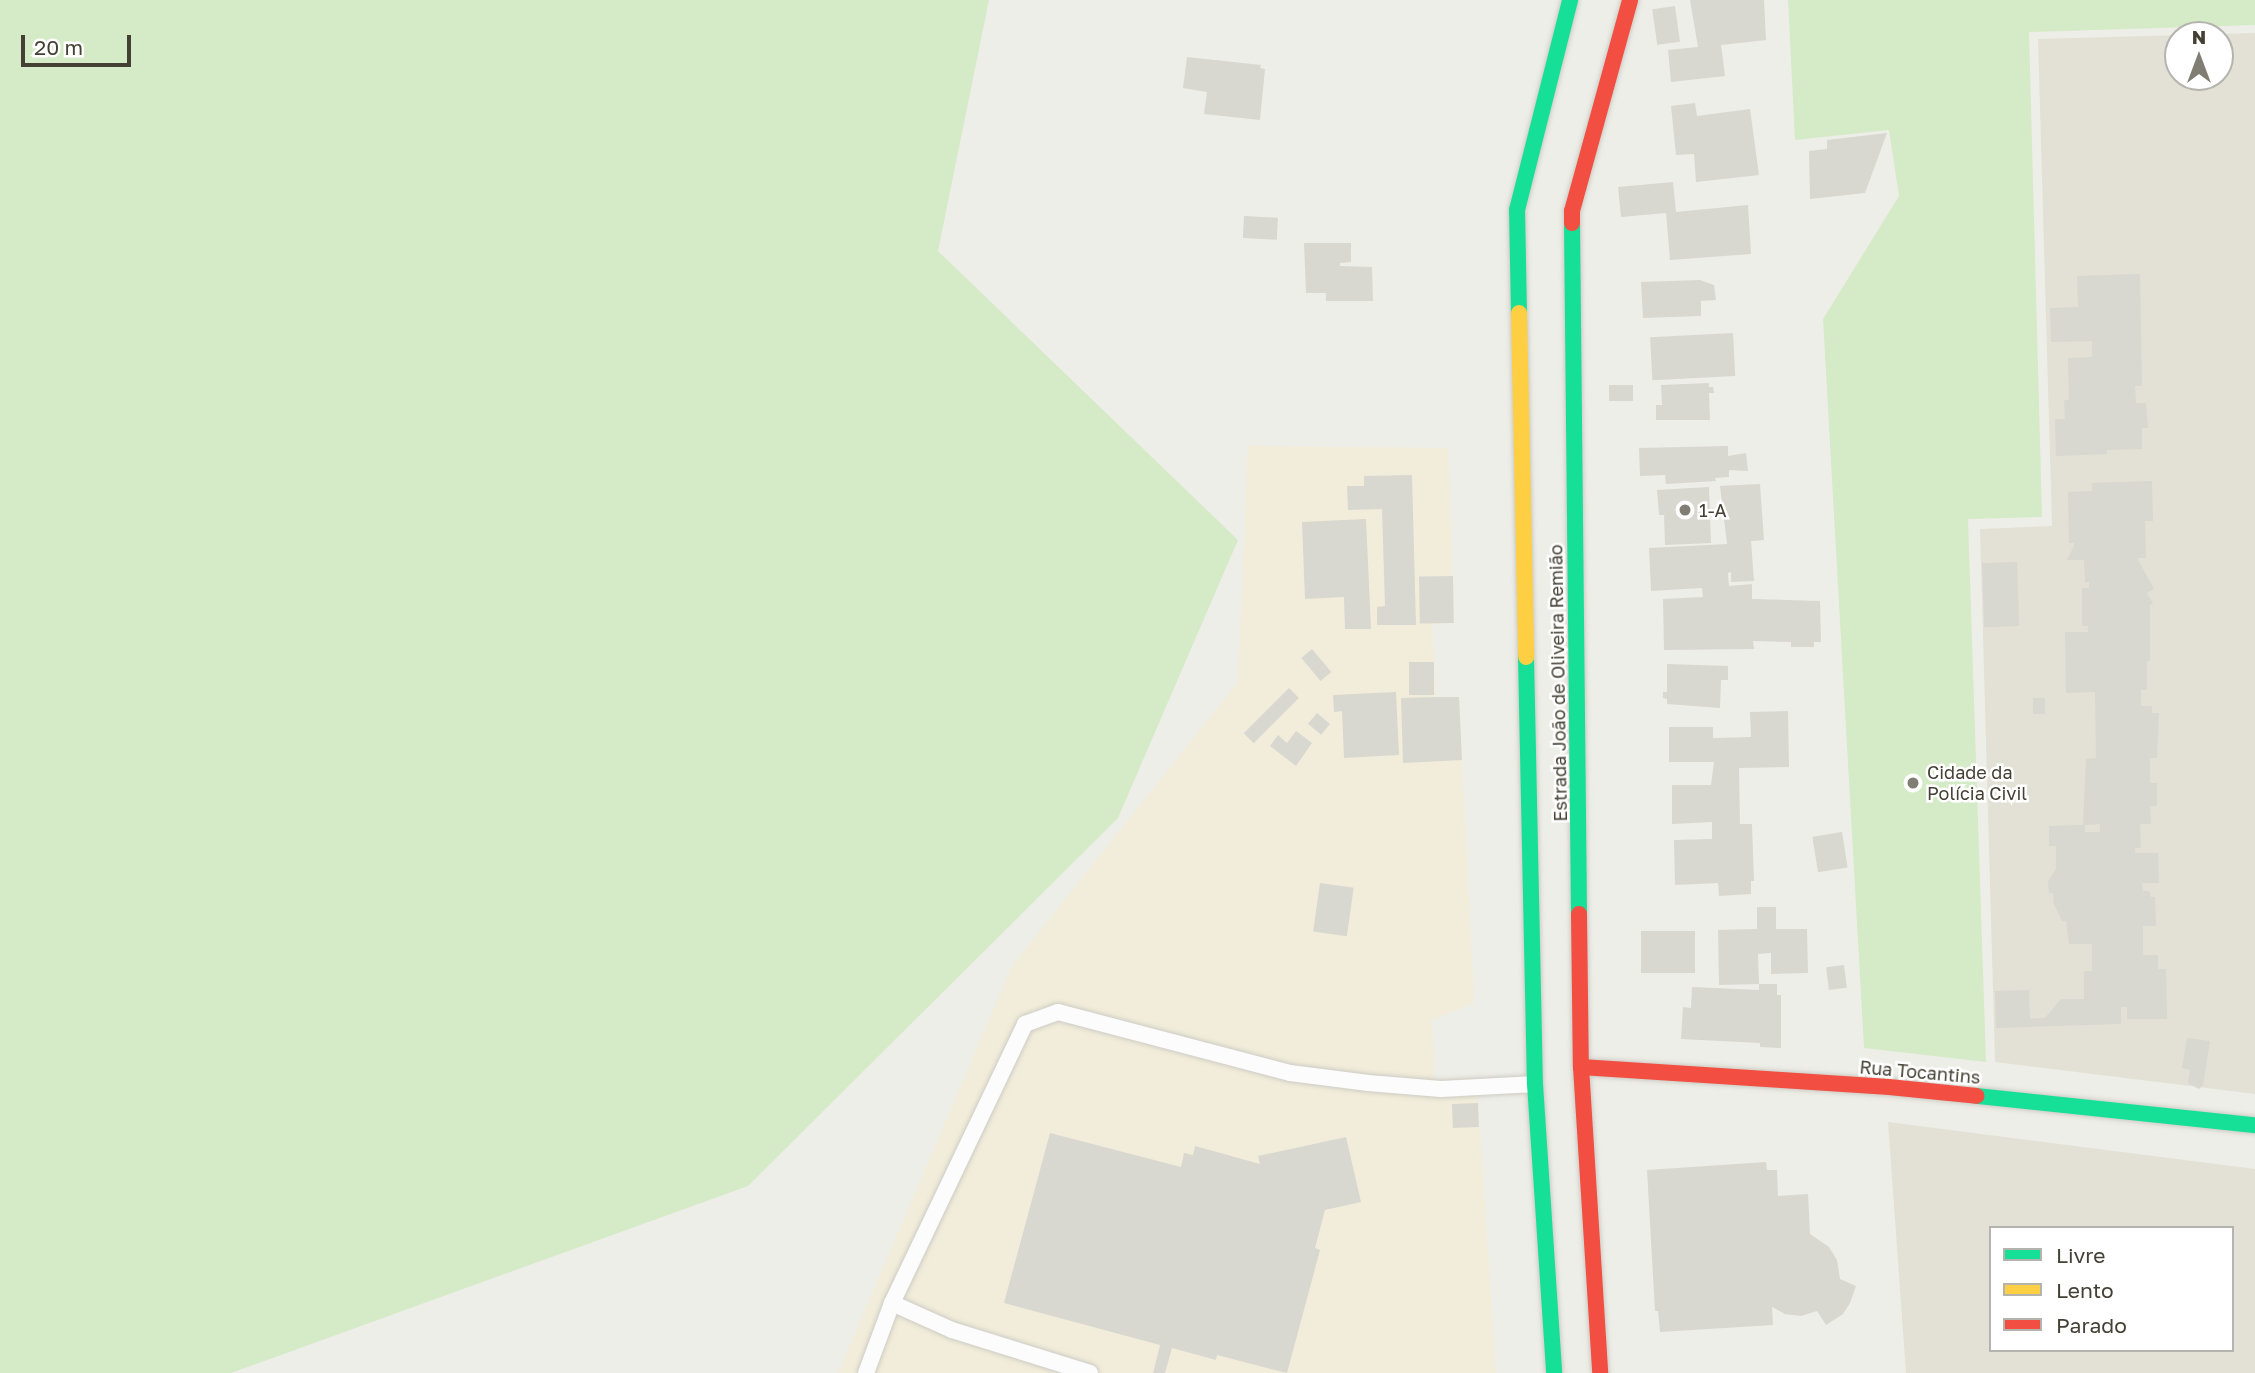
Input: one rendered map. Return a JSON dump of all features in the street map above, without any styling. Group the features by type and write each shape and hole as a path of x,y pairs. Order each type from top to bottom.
{"main road":[{"name":"Estrada João de Oliveira Remião","path":"1554,1373 1535,1084 1517,210 1570,0"},
{"name":"Estrada João de Oliveira Remião","path":"1600,1373 1581,1066 1572,211 1630,0"},
{"name":"Rua Tocantins","path":"1581,1066 1889,1087 2255,1125"}],"lane":[{"path":"866,1373 892,1303 1025,1024 1058,1012 1290,1073 1441,1089 1535,1084"},
{"path":"892,1303 952,1330 1090,1373"}],"shaded area":[{"path":"2255,33 2255,1094 1995,1062 1980,529 2052,526 2038,39 2164,35 2164,91 2234,91 2234,34"},
{"path":"1248,446 1448,448 1454,623 1432,624 1436,697 1459,697 1474,1003 1432,1020 1435,1080 1479,1078 1478,1103 1496,1373 838,1373 1012,966 1238,682"},
{"path":"1888,1122 2255,1169 2255,1373 1906,1373"}],"green space":[{"path":"0,0 989,0 938,251 1238,540 1118,818 748,1186 231,1373 0,1373"},
{"name":"Cidade da Polícia Civil","path":"1788,0 2255,0 2255,25 2234,26 2234,21 2164,21 2164,28 2029,32 2042,517 1968,519 1986,1062 1864,1048 1823,319 1899,196 1889,130 1795,140"}],"building":[{"path":"1690,0 1764,0 1766,40 1721,45 1725,76 1671,82 1668,50 1698,47"},
{"path":"1675,6 1680,42 1657,45 1652,9"},
{"path":"1187,57 1261,65 1260,68 1265,69 1260,120 1204,114 1207,92 1183,88"},
{"path":"1695,103 1697,116 1750,109 1759,175 1696,182 1694,154 1676,155 1671,106"},
{"path":"1887,133 1865,193 1810,199 1809,151 1827,149 1827,140"},
{"path":"1673,182 1676,212 1748,205 1751,254 1670,260 1666,213 1621,217 1618,187"},
{"path":"1244,216 1278,218 1277,240 1243,238"},
{"path":"1304,243 1351,243 1351,262 1340,263 1340,266 1372,267 1373,301 1326,301 1326,293 1306,293"},
{"path":"2140,274 2142,386 2135,386 2136,403 2146,403 2148,428 2142,428 2142,449 2107,450 2107,454 2056,456 2055,419 2065,419 2064,400 2069,400 2068,358 2092,357 2092,341 2051,342 2050,308 2078,307 2077,276"},
{"path":"1700,280 1714,285 1716,300 1701,301 1701,316 1643,318 1641,282"},
{"path":"1733,333 1735,376 1652,380 1650,337"},
{"path":"1709,383 1714,393 1709,393 1710,420 1656,420 1656,405 1662,405 1661,385"},
{"path":"1609,385 1633,385 1633,401 1609,401"},
{"path":"1728,446 1728,456 1746,453 1748,471 1729,470 1729,477 1715,478 1716,481 1666,484 1665,475 1640,476 1639,448"},
{"path":"1412,475 1416,625 1377,625 1377,607 1385,606 1382,509 1348,510 1347,486 1364,486 1364,476"},
{"path":"2152,481 2153,521 2145,521 2146,558 2137,558 2154,589 2147,593 2153,603 2150,605 2150,661 2147,661 2147,690 2141,690 2141,706 2152,706 2152,713 2159,713 2157,758 2150,758 2150,783 2157,783 2157,806 2150,806 2151,824 2140,824 2141,848 2135,848 2135,853 2158,853 2159,883 2142,883 2143,891 2149,891 2151,897 2155,897 2156,926 2143,926 2143,955 2158,955 2158,969 2166,969 2167,1019 2127,1019 2127,1007 2121,1007 2121,1024 1996,1028 1995,991 2029,990 2030,1019 2045,1018 2061,999 2084,999 2084,971 2092,971 2092,944 2069,944 2066,921 2062,921 2054,904 2053,893 2049,893 2048,881 2056,869 2056,846 2049,846 2049,826 2083,825 2086,759 2096,758 2095,692 2066,693 2065,632 2088,632 2088,626 2082,626 2082,588 2089,588 2089,582 2085,582 2084,560 2067,560 2074,546 2074,543 2069,543 2068,492 2092,491 2092,483","holes":["2100,824 2100,832 2085,832 2085,825"]},
{"path":"1760,484 1764,540 1751,541 1754,581 1731,582 1731,572 1728,573 1729,586 1752,584 1752,599 1820,601 1821,642 1814,642 1814,647 1791,647 1791,642 1753,641 1754,649 1664,650 1663,599 1703,597 1702,588 1651,591 1649,548 1727,544 1720,486"},
{"path":"1709,487 1711,543 1665,545 1664,515 1659,515 1657,490"},
{"path":"1366,519 1371,629 1345,629 1344,597 1305,599 1302,522"},
{"path":"2017,562 2019,626 1984,627 1982,563"},
{"path":"1453,576 1454,623 1420,624 1419,577"},
{"path":"1312,649 1331,672 1321,681 1301,658"},
{"path":"1409,662 1434,662 1434,695 1409,695"},
{"path":"1667,664 1728,666 1728,680 1721,680 1720,708 1667,704 1663,692 1667,692"},
{"path":"1289,688 1299,698 1254,743 1244,733"},
{"path":"1396,692 1399,755 1344,758 1342,711 1334,712 1333,695"},
{"path":"1459,697 1462,760 1403,763 1401,698"},
{"path":"2033,698 2045,698 2045,714 2033,714"},
{"path":"1788,711 1789,767 1739,768 1740,824 1752,824 1754,881 1751,881 1751,894 1719,896 1718,883 1675,885 1674,840 1712,839 1712,822 1672,824 1672,785 1711,785 1714,762 1669,762 1669,727 1713,727 1713,738 1751,737 1750,712"},
{"path":"1317,713 1330,724 1321,735 1308,724"},
{"path":"1296,731 1312,743 1296,766 1270,746 1278,735 1287,743"},
{"path":"1842,832 1848,868 1818,872 1812,837"},
{"path":"1320,883 1354,888 1347,936 1313,932"},
{"path":"1757,907 1776,907 1776,929 1807,929 1808,973 1771,974 1771,953 1758,954 1759,984 1719,985 1718,930 1757,929"},
{"path":"1641,931 1695,931 1695,973 1641,973"},
{"path":"1844,965 1847,988 1829,990 1826,967"},
{"path":"1759,984 1777,984 1777,995 1781,995 1781,1048 1760,1047 1760,1043 1681,1039 1683,1007 1691,1008 1692,987 1759,990"},
{"path":"2187,1038 2210,1041 2203,1085 2199,1089 2188,1083 2190,1070 2182,1068"},
{"path":"1478,1103 1479,1127 1453,1128 1452,1104"},
{"path":"1050,1133 1181,1167 1184,1153 1193,1155 1195,1146 1260,1164 1258,1156 1346,1137 1361,1202 1325,1210 1315,1248 1320,1250 1287,1373 1217,1355 1216,1360 1172,1348 1165,1373 1153,1373 1160,1345 1004,1303"},
{"path":"1766,1162 1767,1170 1777,1170 1778,1196 1808,1194 1810,1234 1829,1247 1837,1260 1840,1279 1856,1286 1850,1303 1843,1314 1826,1325 1817,1311 1801,1316 1785,1314 1772,1307 1773,1325 1660,1332 1658,1311 1655,1311 1647,1170"}],"traffic: fast":[{"path":"1519,313 1517,210 1570,0"},
{"path":"1572,223 1579,914"},
{"path":"1526,657 1535,1084 1554,1373"},
{"path":"1977,1096 2255,1125"}],"traffic: slow":[{"path":"1519,313 1526,657"}],"traffic: jam":[{"path":"1572,223 1572,211 1630,0"},
{"path":"1579,914 1581,1067 1600,1373"},
{"path":"1581,1067 1889,1087 1977,1096"}],"place":[{"name":"1-A","path":"1685,510"},
{"name":"Cidade da Polícia Civil","path":"1913,783"}]}
